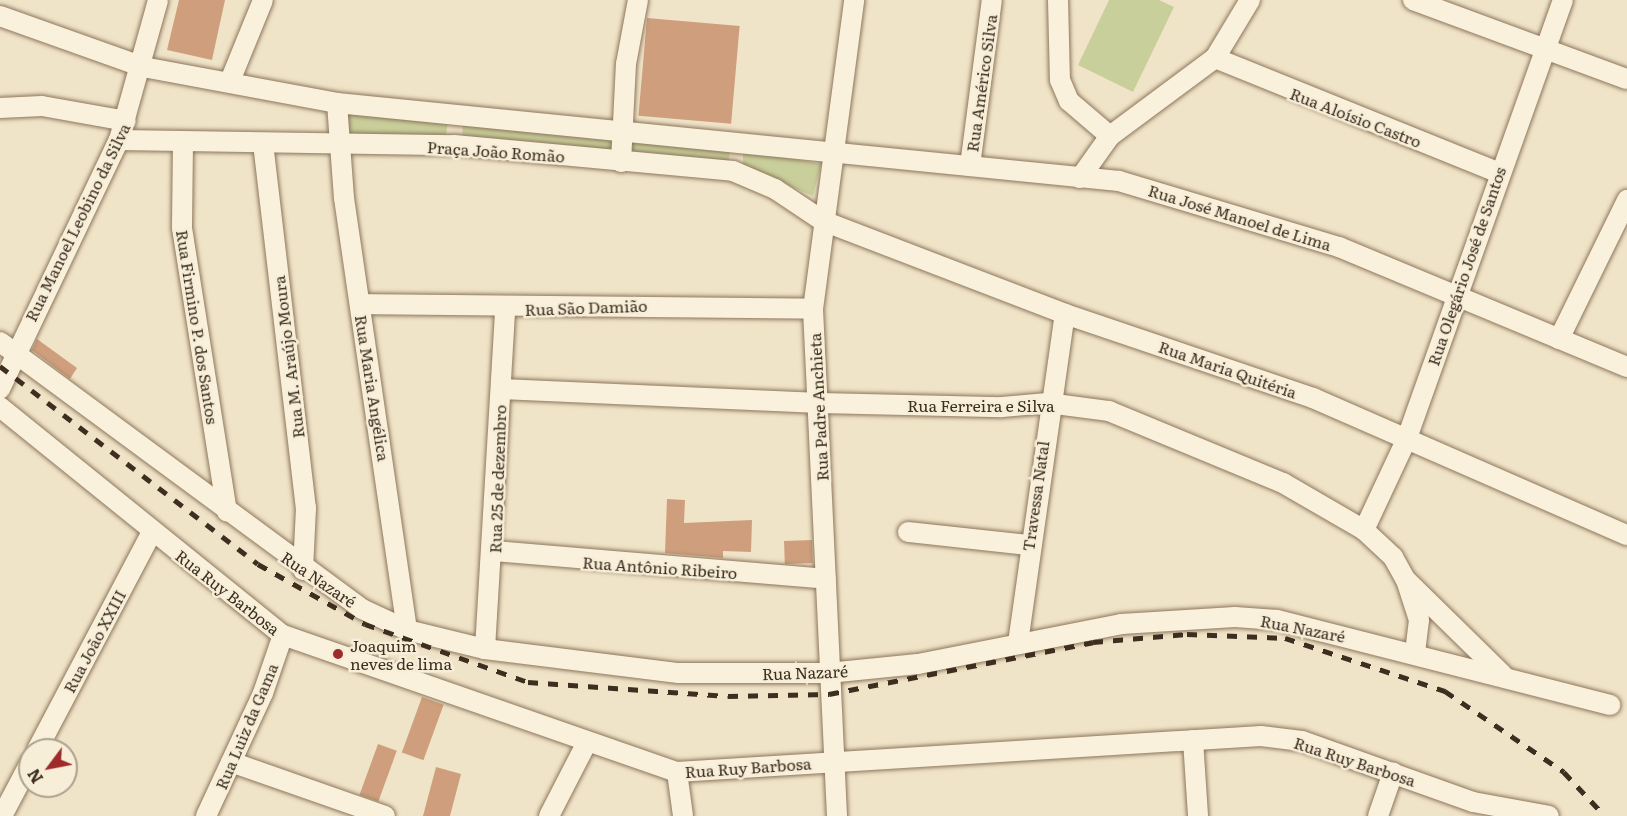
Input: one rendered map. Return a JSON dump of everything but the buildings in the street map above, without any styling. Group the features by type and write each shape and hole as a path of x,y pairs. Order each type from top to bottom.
{"street":[{"name":"Rua Manoel Leobino da Silva","path":"4,381 7,347 119,140 143,67 158,0"},
{"path":"230,81 263,0"},
{"path":"621,162 621,130 638,0"},
{"name":"Rua Padre Anchieta","path":"837,816 831,761 820,403 813,309 831,156 854,0"},
{"name":"Rua Américo Silva","path":"970,166 992,0"},
{"path":"1058,0 1060,80 1069,101 1110,136"},
{"path":"1080,177 1110,136 1215,58 1250,0"},
{"path":"1413,0 1545,47 1627,80"},
{"name":"Rua Olegário José de Santos","path":"1364,530 1407,438 1499,173 1563,0"},
{"name":"Praça João Romão","path":"6,11 143,67 230,81 337,103 740,141 831,156"},
{"name":"Rua Aloísio Castro","path":"1215,58 1499,173"},
{"name":"Rua Maria Angélica","path":"337,103 340,147 360,304 407,630"},
{"path":"0,108 42,106 126,121"},
{"path":"454,146 459,116"},
{"name":"Praça João Romão","path":"119,140 340,147 454,146 733,171 776,189 823,221"},
{"path":"733,171 740,141"},
{"name":"Rua Firmino P. dos Santos","path":"183,143 183,228 227,511"},
{"name":"Rua M. Araújo Moura","path":"263,143 306,508 303,570"},
{"name":"Rua José Manoel de Lima","path":"831,156 1080,177 1181,197 1459,293 1627,367"},
{"path":"1559,339 1627,200"},
{"name":"Rua Maria Quitéria","path":"823,221 1065,314 1314,398 1627,535"},
{"name":"Rua São Damião","path":"360,304 505,310 651,305 813,309"},
{"name":"Rua 25 de dezembro","path":"485,649 495,552 505,310"},
{"name":"Travessa Natal","path":"1017,643 1027,545 1048,403 1065,314"},
{"name":"Rua Nazaré","path":"7,347 303,570 407,630 485,649 679,673 828,673 918,664 1121,624 1234,617 1277,620 1415,653 1610,705"},
{"name":"Rua Ferreira e Silva","path":"501,389 820,403 1002,407 1048,403 1109,411 1283,483 1364,530 1393,557 1406,580 1419,620 1415,653"},
{"name":"Rua Ruy Barbosa","path":"0,407 152,532 283,635 586,744 677,772 1193,740 1302,741 1393,773 1471,809 1550,816"},
{"name":"Rua João XXIII","path":"43,738 152,532"},
{"path":"908,532 1027,545"},
{"name":"Rua Antônio Ribeiro","path":"495,552 826,579"},
{"path":"1406,580 1505,677"},
{"name":"Rua Luiz da Gama","path":"206,816 231,762 283,635"},
{"path":"1193,740 1198,816"},
{"path":"549,816 586,744"},
{"path":"231,762 385,816"},
{"path":"677,772 682,816"},
{"path":"1378,816 1393,773"},
{"path":"2,816 18,786"}],"green space":[{"path":"1109,0 1159,0 1174,7 1133,92 1078,65"},
{"path":"347,109 448,122 445,141 343,138"},
{"path":"463,120 613,135 612,152 462,140"},
{"path":"628,139 730,147 729,161 630,155"},
{"path":"743,150 821,164 813,196 743,165"}],"railway":[{"path":"0,366 258,564 365,624 528,682 728,696 829,694 1093,642 1187,634 1285,638 1445,691 1564,772 1605,816"}],"place":[{"name":"Joaquim neves de lima","path":"338,654"}]}
